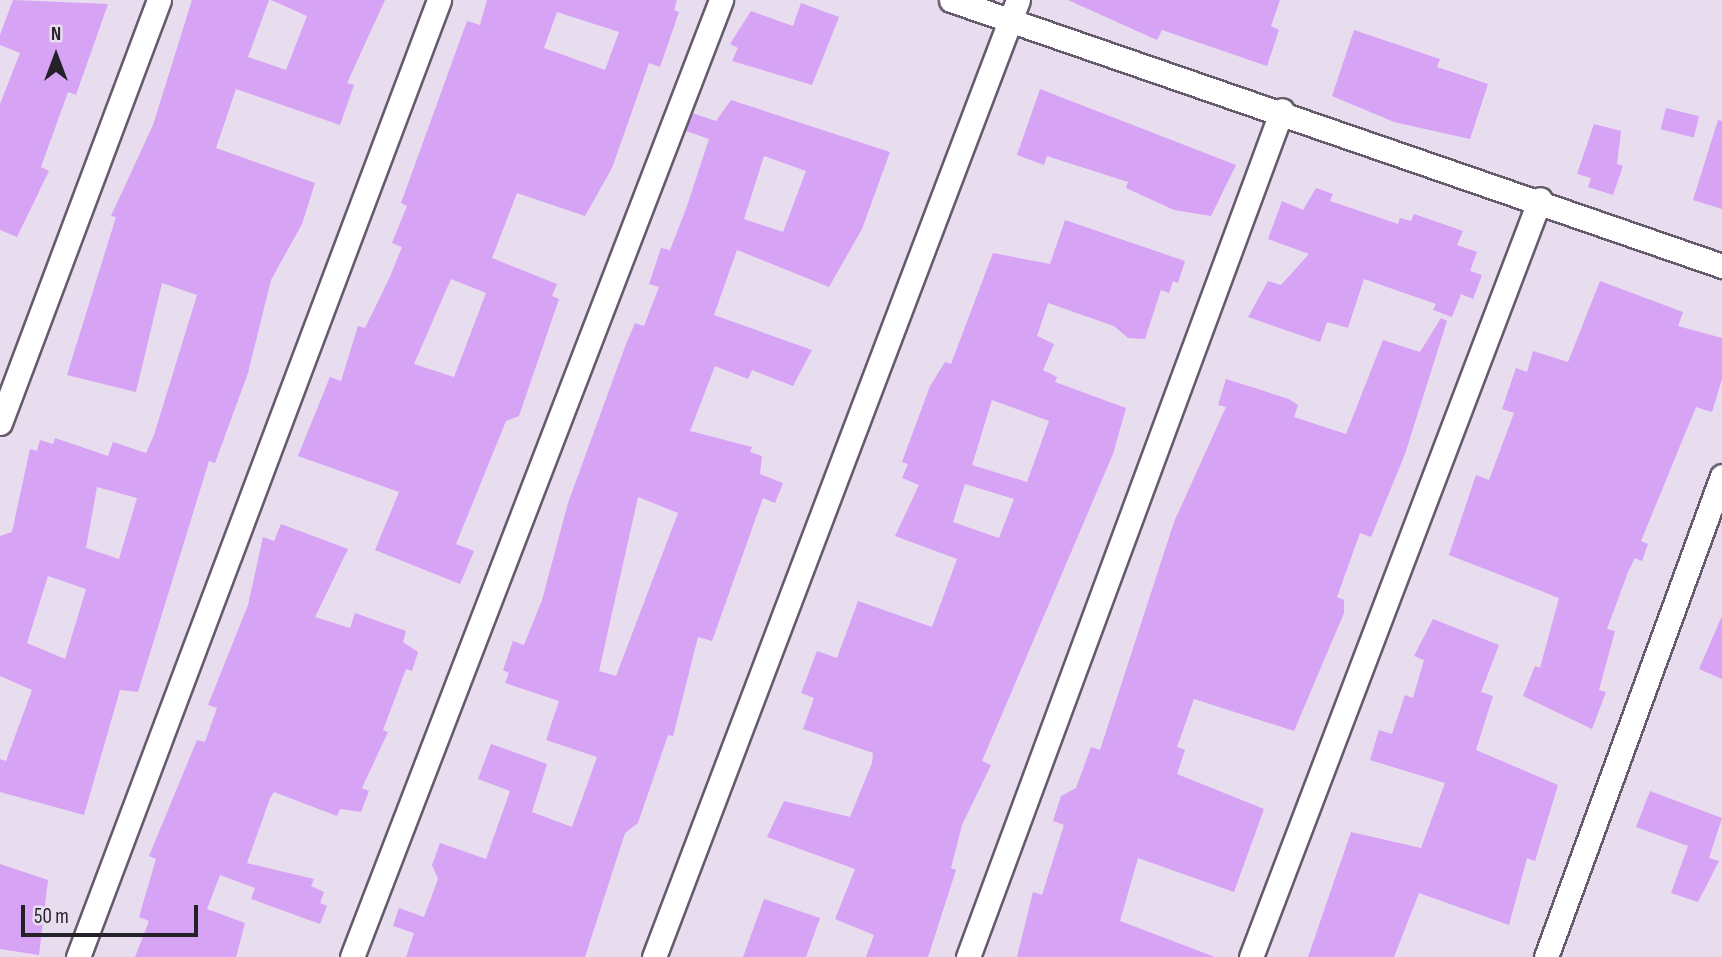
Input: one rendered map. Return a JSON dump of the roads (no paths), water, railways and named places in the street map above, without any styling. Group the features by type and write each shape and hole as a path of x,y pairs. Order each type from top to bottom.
{"street":[{"path":"0,424 159,0"},
{"path":"78,957 439,0"},
{"path":"352,957 721,0"},
{"path":"951,0 1014,10 1282,110 1540,199 1722,266"},
{"path":"654,957 1014,10"},
{"path":"968,957 1282,110"},
{"path":"1251,957 1540,199"},
{"path":"1546,957 1722,476"}]}
